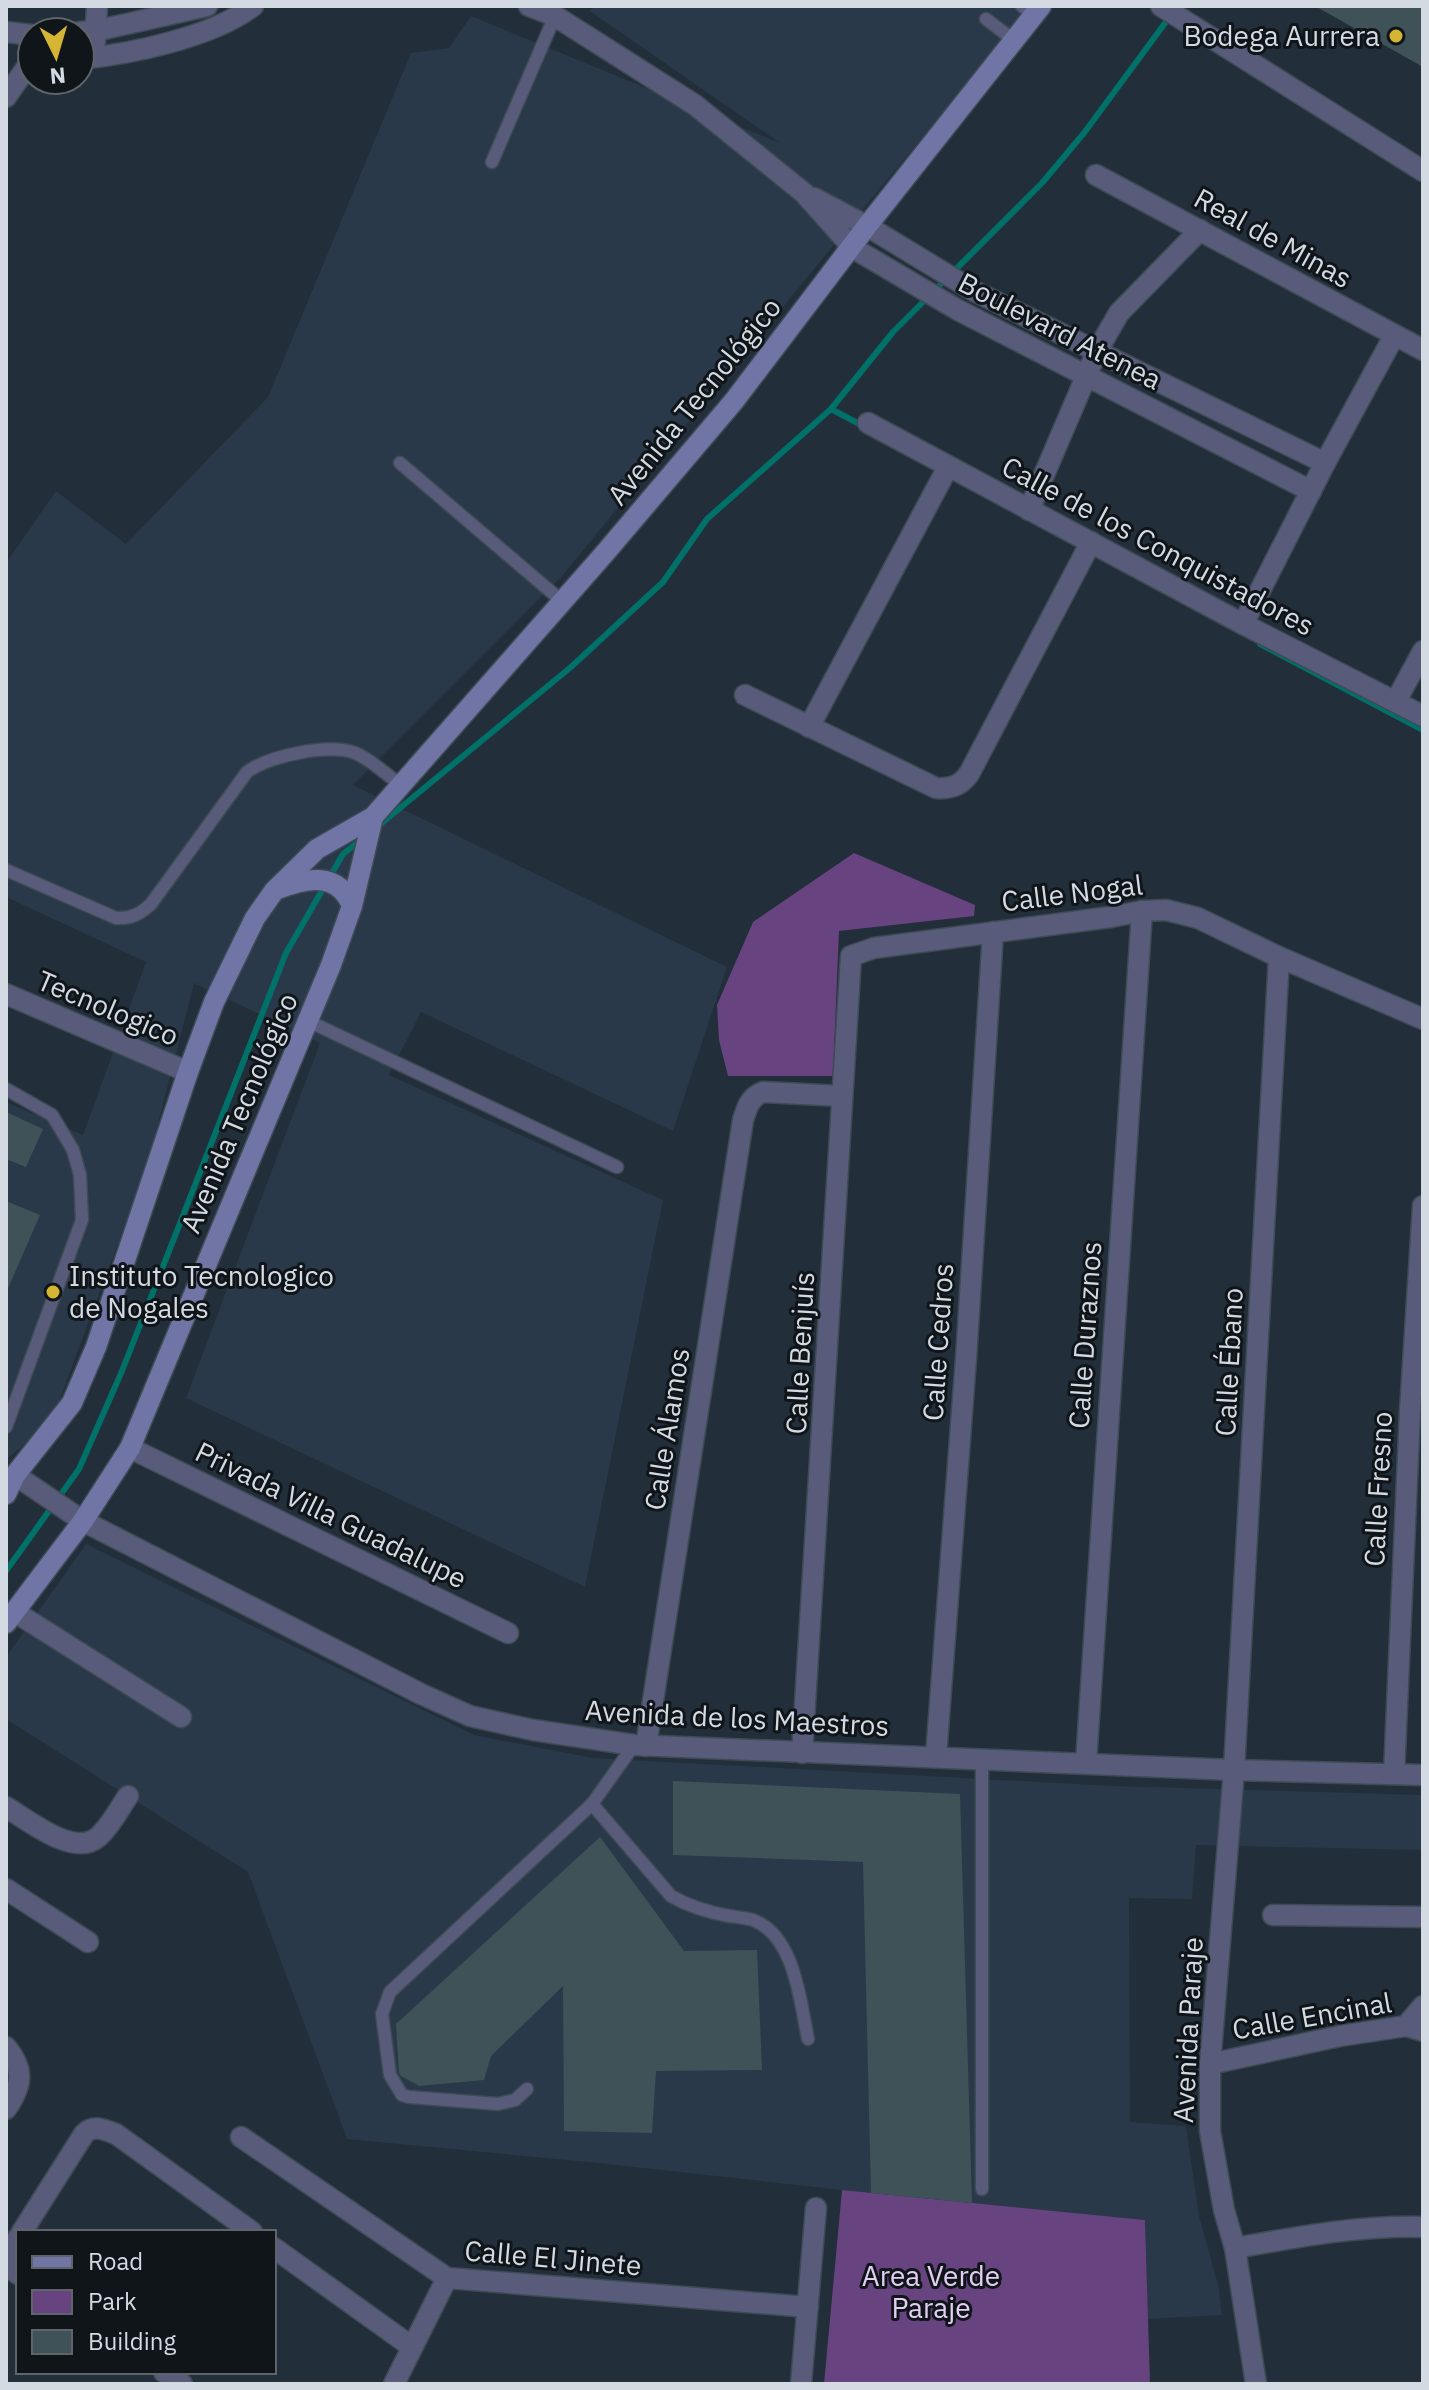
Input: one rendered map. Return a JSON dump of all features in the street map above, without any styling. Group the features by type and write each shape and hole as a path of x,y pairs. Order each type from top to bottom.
{"main road":[{"name":"Avenida Tecnológico","path":"14,1479 72,1403 83,1378 214,1002 255,918 274,891 317,849 373,817 563,602 734,401 867,226 1015,41 1033,9"},
{"name":"Avenida Tecnológico","path":"10,1617 130,1448 331,965 352,906 373,817"},
{"path":"274,891 297,882 328,881 341,886 352,906"}],"street":[{"path":"96,30 207,6"},
{"path":"96,56 210,29 239,17 253,6"},
{"name":"Boulevard Atenea","path":"529,6 555,16 695,105 804,193 853,248 958,310 1311,491"},
{"path":"1161,6 1423,171"},
{"name":"Real de Minas","path":"1096,175 1423,350"},
{"name":"Boulevard Atenea","path":"804,193 867,226 974,291 1325,463"},
{"path":"1029,510 1097,351 1119,313 1200,230"},
{"path":"1243,624 1394,336"},
{"name":"Calle de los Conquistadores","path":"868,423 1243,624 1423,716"},
{"path":"809,727 948,467"},
{"path":"745,695 936,788 947,789 963,782 1091,542"},
{"path":"1396,701 1423,651"},
{"name":"Calle Nogal","path":"851,956 874,948 1166,910 1198,918 1279,957 1423,1019"},
{"name":"Calle Duraznos","path":"1086,1763 1142,911"},
{"name":"Calle Cedros","path":"936,1756 993,932"},
{"name":"Calle Benjuís","path":"802,1753 851,956"},
{"name":"Calle Ébano","path":"1234,1770 1279,957"},
{"name":"Tecnologico","path":"6,994 188,1072"},
{"name":"Calle Álamos","path":"640,1745 743,1120 748,1104 755,1095 763,1092 842,1096"},
{"name":"Calle Fresno","path":"1394,1774 1410,1411 1423,1206"},
{"name":"Privada Villa Guadalupe","path":"130,1448 508,1633"},
{"name":"Avenida de los Maestros","path":"14,1479 79,1519 421,1694 470,1716 533,1730 640,1745 1423,1775"},
{"path":"10,1617 181,1717"},
{"name":"Avenida Paraje","path":"1234,1770 1210,2064 1210,2131 1224,2210 1235,2248 1256,2384"},
{"path":"6,1807 59,1839 73,1844 88,1844 98,1837 128,1796"},
{"path":"6,1889 88,1942"},
{"path":"1273,1915 1423,1917"},
{"path":"1414,2029 1423,2006"},
{"name":"Calle Encinal","path":"1210,2064 1311,2041 1414,2029"},
{"path":"6,2047 18,2066 19,2080 17,2093 6,2109"},
{"path":"23,2230 84,2134 94,2129 116,2134 249,2230"},
{"name":"Calle El Jinete","path":"241,2137 447,2278 808,2307"},
{"path":"801,2384 816,2208"},
{"path":"1235,2248 1351,2228 1423,2227"},
{"path":"276,2249 412,2347"},
{"path":"394,2384 447,2278"}],"lane":[{"path":"492,162 555,16"},
{"path":"986,19 1015,41"},
{"path":"400,463 563,602"},
{"path":"6,870 116,918 133,917 151,904 247,772 256,765 300,754 356,753 401,785"},
{"path":"308,1021 617,1167"},
{"path":"6,1089 52,1115 73,1150 80,1175 82,1220 6,1427"},
{"path":"527,2089 515,2100 498,2104 402,2095 390,2075 382,2014 390,1992 592,1804 640,1745"},
{"path":"982,1760 982,2189"},
{"path":"592,1804 671,1896 696,1909 755,1921 777,1938 793,1970 808,2039"}],"shaded area":[{"path":"594,6 1030,6 562,576 353,785 727,967 673,1131 421,1012 389,1075 663,1200 585,1587 186,1398 320,1043 194,983 148,1163 52,1420 6,1460 6,1102 83,1135 146,962 6,897 6,563 56,491 126,544 268,397 411,53 449,48 471,16 780,143 590,11"},
{"path":"86,1544 474,1735 593,1758 1113,1786 1423,1795 1423,1850 1196,1845 1192,1899 1129,1898 1130,2122 1186,2126 1199,2216 1218,2284 1222,2315 1148,2319 1145,2220 347,2139 248,1872 6,1719 6,1657"}],"green space":[{"path":"854,853 975,905 974,916 839,931 833,1076 728,1076 719,1040 717,1005 753,922"},
{"name":"Area Verde Paraje","path":"842,2190 1145,2220 1150,2384 824,2384"}],"building":[{"name":"Bodega Aurrera","path":"1315,6 1423,6 1423,67"},
{"path":"6,1112 43,1129 26,1167 6,1159"},
{"path":"6,1201 40,1215 6,1293"},
{"path":"673,1781 960,1794 972,2203 871,2193 863,1862 673,1855"},
{"path":"600,1837 684,1951 757,1950 762,2070 656,2071 652,2133 564,2131 563,1986 491,2056 484,2080 419,2086 401,2076 396,2024"}],"waterway":[{"path":"377,827 571,667 663,582 707,519 831,409 893,332 1042,183 1084,133 1171,15"},
{"path":"831,409 865,427"},
{"path":"1260,644 1423,730"},
{"path":"6,1571 79,1469 122,1371 286,953 343,854 362,839"}],"place":[{"name":"Bodega Aurrera","path":"1396,36"},
{"name":"Instituto Tecnologico de Nogales","path":"53,1292"}]}
